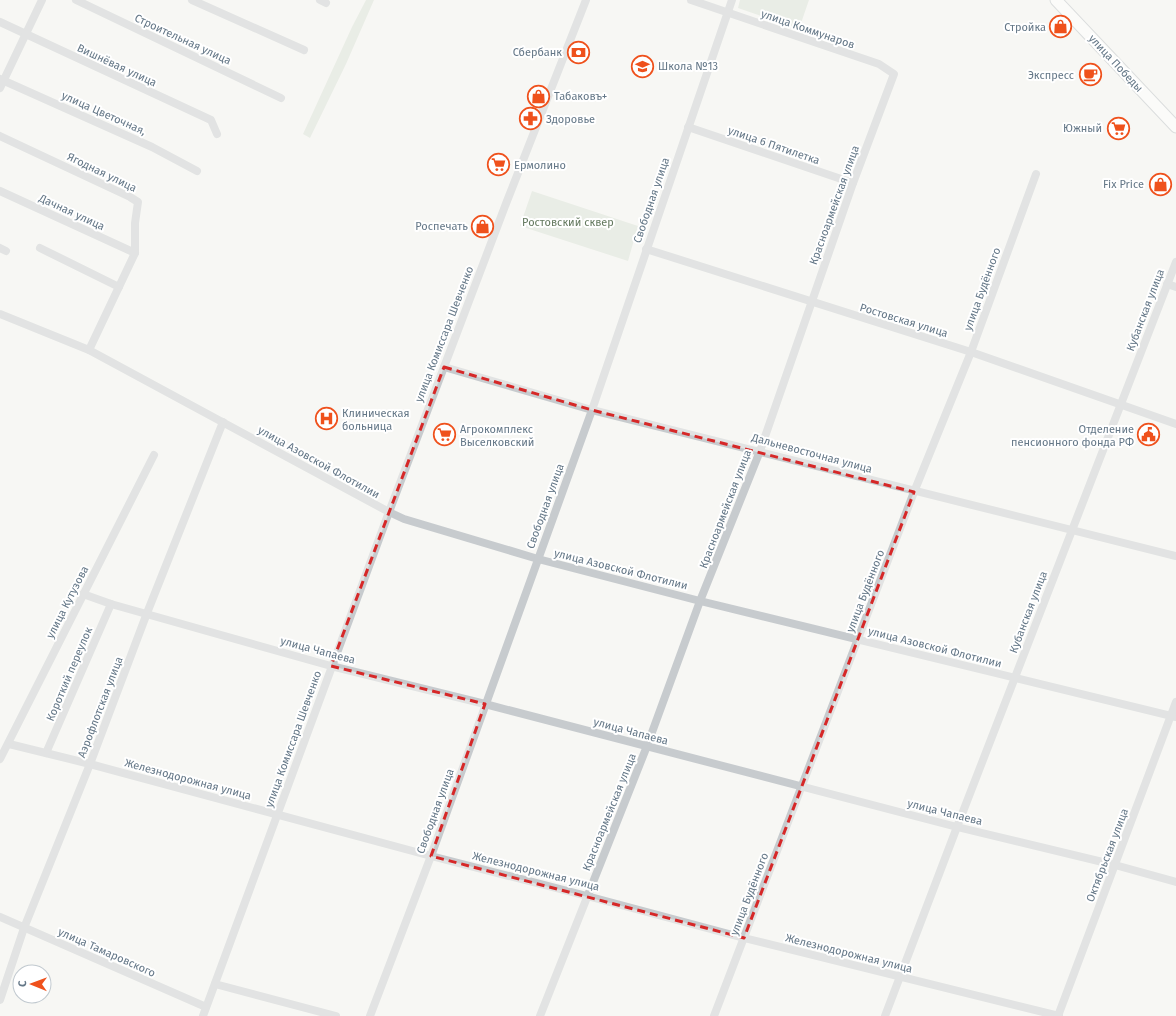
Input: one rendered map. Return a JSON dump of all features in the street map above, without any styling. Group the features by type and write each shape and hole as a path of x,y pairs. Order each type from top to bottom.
{"street":[{"path":"1,82 42,0"},
{"name":"Строительная улица","path":"76,0 281,98"},
{"path":"192,0 304,50"},
{"name":"улица Комиссара Шевченко","path":"203,1016 389,512 549,90 586,0"},
{"name":"улица Коммунаров","path":"691,0 879,64 894,74"},
{"name":"Свободная улица","path":"370,1016 431,856 592,410 732,0"},
{"name":"улица Победы","path":"1056,0 1176,127"},
{"name":"Вишнёвая улица","path":"0,22 211,120 217,134"},
{"name":"Красноармейская улица","path":"540,1016 647,746 700,601 760,451 853,183 894,74"},
{"name":"улица Цветочная,","path":"1,82 152,147 197,171"},
{"name":"улица 6 Пятилетка","path":"688,127 853,183"},
{"name":"Ягодная улица","path":"0,136 130,196 138,202 136,253 91,352"},
{"name":"улица Будённого","path":"714,1016 914,492 971,352 1036,174"},
{"name":"Дачная улица","path":"0,191 136,253"},
{"path":"40,248 119,288"},
{"name":"Ростовская улица","path":"646,249 971,352 1176,424"},
{"name":"Кубанская улица","path":"885,1016 1176,262"},
{"path":"1167,284 1176,287"},
{"name":"улица Азовской Флотилии","path":"0,314 91,352 404,519 538,559 700,601 1173,717"},
{"name":"Дальневосточная улица","path":"444,368 592,410 760,451 914,492 1176,556"},
{"name":"Аэрофлотская улица","path":"0,1000 24,928 90,764 147,613 223,422"},
{"name":"улица Кутузова","path":"0,759 154,455"},
{"name":"улица Чапаева","path":"83,594 111,604 331,666 485,704 957,827 1115,865 1176,882"},
{"name":"Короткий переулок","path":"46,753 111,604"},
{"name":"Октябрьская улица","path":"1058,1016 1173,717 1176,702"},
{"name":"Железнодорожная улица","path":"8,744 90,764 276,815 744,938 1058,1016"},
{"name":"улица Тамаровского","path":"0,917 206,1007"},
{"path":"215,984 336,1016"}],"highlighted area":[{"path":"444,367 592,410 914,492 744,938 431,856 485,704 331,666"}],"green space":[{"path":"366,0 374,0 346,64 310,138 303,134"},
{"path":"740,0 809,0 799,29 738,8"},
{"name":"Ростовский сквер","path":"532,191 638,226 628,261 520,226"}],"place":[{"name":"Стройка","path":"1061,27"},
{"name":"Сбербанк","path":"578,52"},
{"name":"Школа №13","path":"643,66"},
{"name":"Экспресс","path":"1090,75"},
{"name":"Табаковъ+","path":"538,96"},
{"name":"Здоровье","path":"530,119"},
{"name":"Южный","path":"1118,128"},
{"name":"Ермолино","path":"499,165"},
{"name":"Fix Price","path":"1160,184"},
{"name":"Роспечать","path":"483,226"},
{"name":"Клиническая больница","path":"327,419"},
{"name":"Агрокомплекс Выселковский","path":"444,435"},
{"name":"Отделение пенсионного фонда РФ","path":"1149,435"}]}
